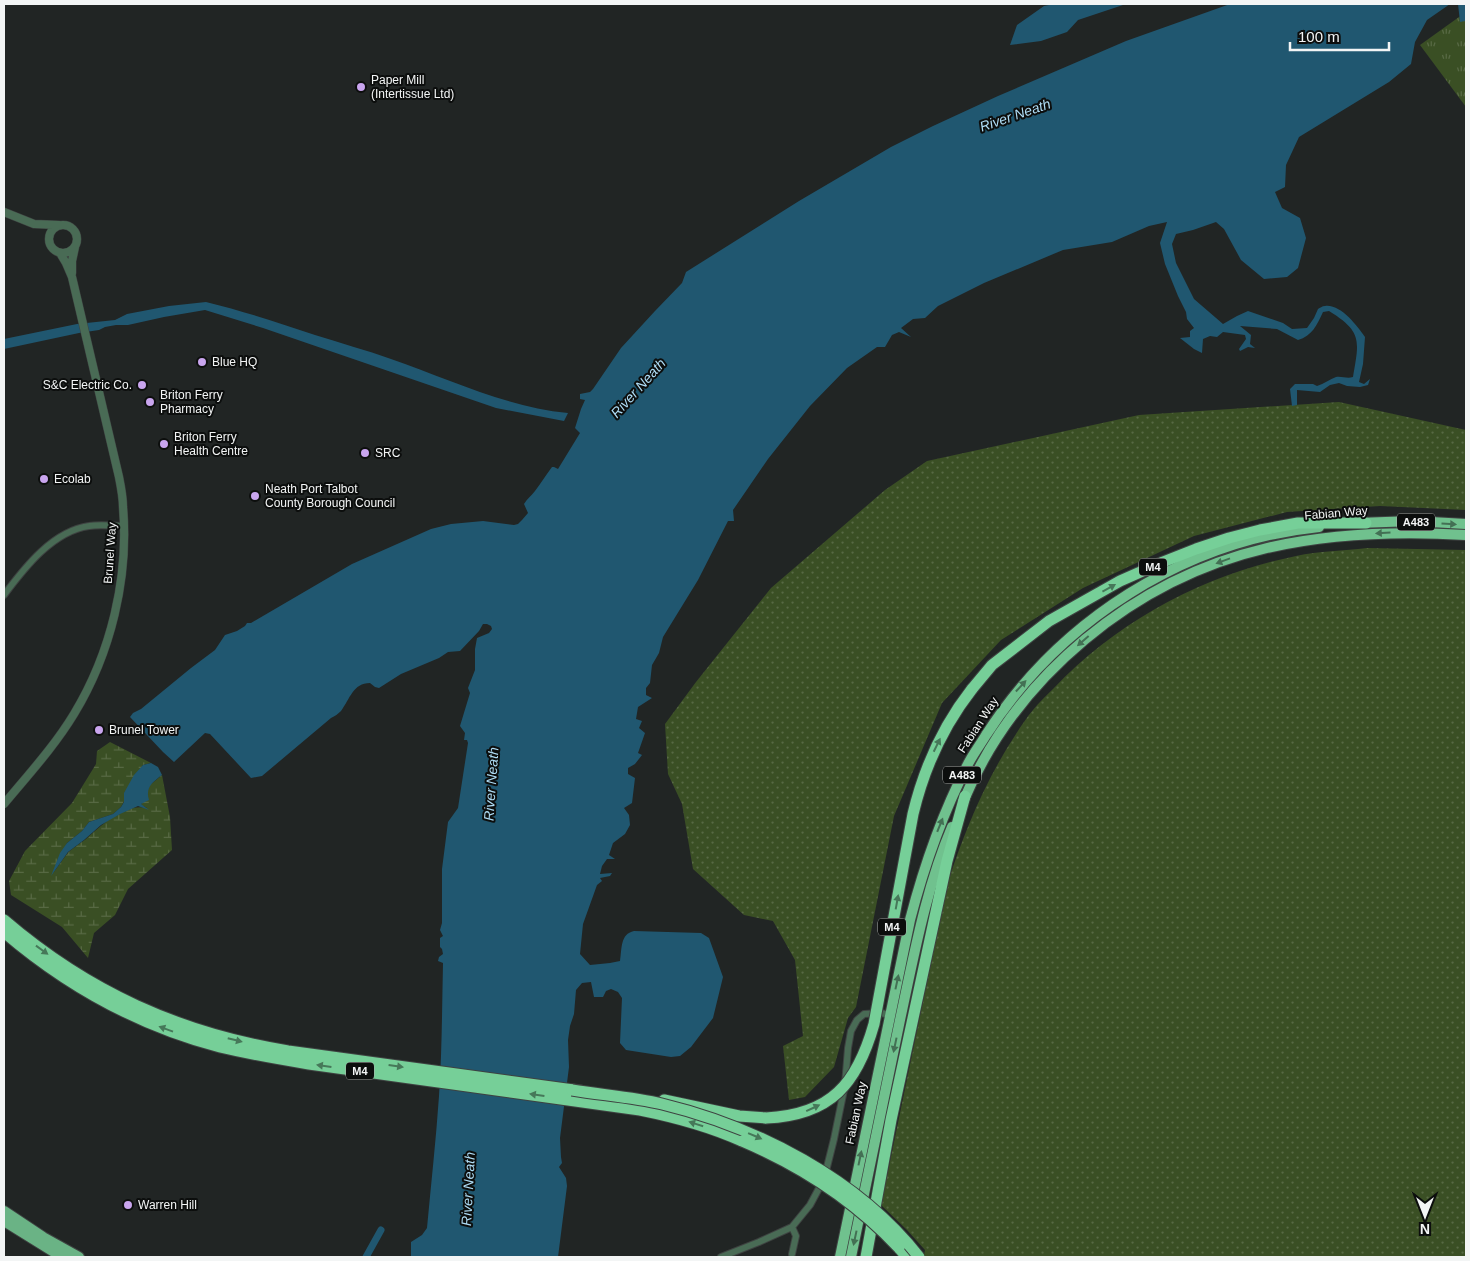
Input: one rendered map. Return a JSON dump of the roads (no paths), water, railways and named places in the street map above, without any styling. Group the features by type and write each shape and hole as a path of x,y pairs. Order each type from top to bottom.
{"highway":[{"name":"M4","path":"572,1090 659,1099 739,1116 766,1118 804,1112 823,1103 840,1091 860,1064 874,1024 920,785 932,755 959,706 992,665 1049,621 1120,582 1196,549 1229,538 1298,523 1366,523"},
{"name":"Fabian Way","path":"840,1257 910,920 919,885 935,837 968,762 1014,694 1041,664 1087,623 1112,604 1166,572 1192,560 1258,538 1299,529 1366,523 1466,524"},
{"name":"Fabian Way","path":"851,1257 914,952 943,851 965,796 980,766 1030,693 1078,645 1137,602 1166,585 1225,560 1302,541 1343,536 1392,533 1466,535"},
{"path":"866,1257 891,1120 947,861 965,796"},
{"name":"M4","path":"4,920 54,960 101,989 155,1014 205,1032 269,1048 634,1099 676,1108 716,1120 770,1142 836,1181 890,1224 919,1257"},
{"name":"M4","path":"4,932 52,970 105,1002 157,1026 218,1046 309,1064 640,1110 708,1127 759,1148 808,1174 860,1212 888,1236 904,1254"}],"main road":[{"path":"4,1211 62,1257"},
{"path":"4,1222 41,1241 79,1257"}],"street":[{"path":"4,212 34,224 49,235"},
{"path":"34,224 66,225 75,231 78,238 75,247 68,253 60,253 51,247 48,240 51,231 59,225"},
{"name":"Brunel Way","path":"4,804 74,714 94,674 111,627 123,564 124,526 119,476 72,277 72,261 75,247"},
{"name":"Brunel Way","path":"60,253 72,277"},
{"path":"4,595 42,552 62,536 90,526 124,526"},
{"path":"721,1257 792,1227 810,1205 824,1179 845,1085 851,1031 857,1020 864,1014 881,1013 890,1015"},
{"path":"792,1227 796,1236 792,1254"}],"water":[{"path":"1054,4 1126,4 1078,20 1067,32 1041,41 1010,45 1017,25 1044,6"},
{"name":"River Neath","path":"1230,4 1450,4 1427,20 1415,42 1411,64 1389,82 1299,137 1286,165 1285,187 1275,192 1282,208 1300,218 1306,238 1298,268 1287,277 1264,279 1241,260 1224,229 1216,222 1176,234 1172,244 1176,263 1194,299 1223,324 1248,311 1283,323 1292,329 1307,328 1318,309 1322,307 1331,306 1343,312 1365,337 1363,364 1359,382 1364,384 1370,379 1368,385 1360,387 1339,383 1330,385 1320,392 1297,390 1297,405 1292,406 1290,389 1295,384 1313,384 1317,386 1336,377 1353,377 1357,354 1356,338 1348,325 1329,311 1323,312 1310,333 1298,340 1277,329 1240,326 1251,335 1250,344 1255,348 1248,347 1240,351 1239,349 1246,339 1245,335 1223,332 1217,337 1210,336 1203,339 1202,353 1180,338 1190,337 1190,331 1194,328 1187,319 1186,312 1165,264 1160,243 1167,222 1149,226 1112,242 1063,250 984,283 938,306 925,318 913,319 901,328 911,337 899,332 892,335 885,347 877,347 847,368 810,406 768,459 733,510 734,521 728,521 698,580 663,637 659,653 652,665 650,683 646,688 646,695 652,698 638,707 636,719 642,721 639,728 645,733 638,753 642,755 635,764 628,768 628,774 635,778 632,803 624,808 629,815 630,825 625,834 613,843 609,855 615,859 607,859 602,866 600,874 612,873 610,876 600,878 602,881 597,885 583,924 580,954 590,965 620,961 624,939 626,935 634,931 701,933 709,938 723,977 713,1018 691,1047 680,1056 671,1057 626,1050 620,1043 622,998 618,992 611,989 606,991 603,997 594,997 591,982 582,983 576,990 574,1014 568,1040 569,1067 560,1138 562,1163 559,1167 566,1178 567,1186 558,1257 411,1257 411,1242 422,1235 427,1228 435,1146 442,1030 443,963 438,961 439,957 443,954 440,947 440,938 443,936 440,930 442,923 442,869 448,822 458,808 468,743 467,740 464,740 465,733 460,726 470,693 468,688 475,670 477,638 489,633 492,629 491,626 483,624 460,651 448,652 439,658 401,674 379,688 370,683 360,686 352,692 340,712 262,776 251,778 210,734 205,733 174,762 130,717 215,650 225,635 237,631 247,623 251,623 352,564 431,529 451,524 483,521 518,524 528,513 525,502 552,467 558,469 580,433 575,428 585,400 580,399 580,394 590,392 593,389 621,348 682,283 686,272 799,201 891,147 933,126 1126,41"},
{"path":"1458,4 1466,4 1466,40 1465,21 1460,22"},
{"path":"206,302 261,317 372,353 500,399 545,410 568,413 564,421 496,408 205,310 128,325 105,327 99,330 4,349 4,339 77,324 115,320 127,314 169,306"},
{"path":"151,763 158,767 162,775 149,788 149,800 141,804 149,810 138,806 101,825 68,852 51,876 60,853 67,843 82,831 89,822 113,814 121,807 124,802 124,793 134,775 143,765"}],"waterway":[{"path":"366,1257 381,1230"}],"place":[{"name":"Paper Mill (Intertissue Ltd)","path":"361,87"},
{"name":"Blue HQ","path":"202,362"},
{"name":"S&C Electric Co.","path":"142,385"},
{"name":"Briton Ferry Pharmacy","path":"150,402"},
{"name":"Briton Ferry Health Centre","path":"164,444"},
{"name":"SRC","path":"365,453"},
{"name":"Ecolab","path":"44,479"},
{"name":"Neath Port Talbot County Borough Council","path":"255,496"},
{"name":"Brunel Tower","path":"99,730"},
{"name":"Warren Hill","path":"128,1205"}]}
